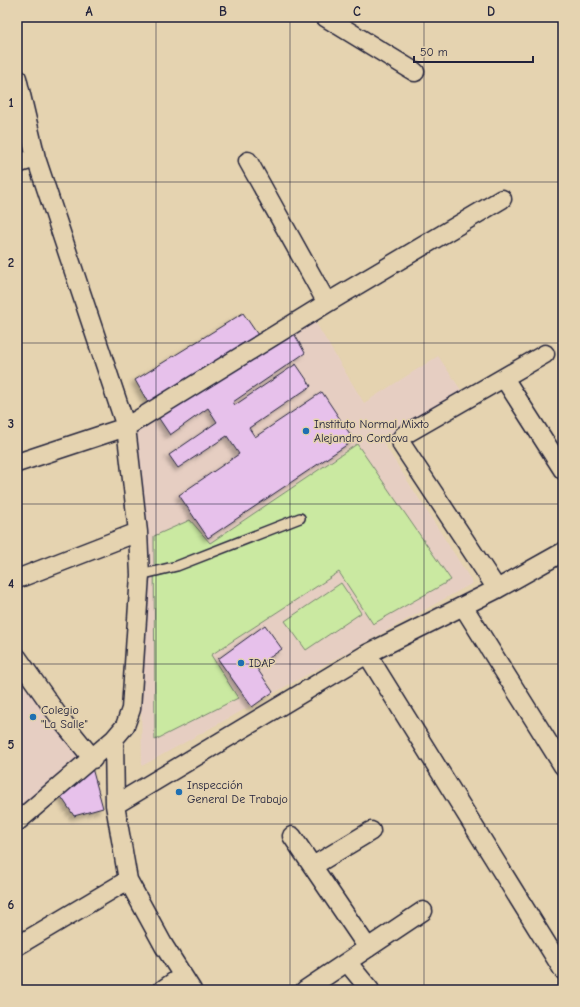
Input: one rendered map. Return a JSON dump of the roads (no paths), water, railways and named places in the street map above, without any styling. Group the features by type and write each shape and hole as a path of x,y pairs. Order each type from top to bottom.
{"street":[{"path":"325,17 415,72"},
{"path":"17,78 36,158 126,427 138,532 140,575 131,709 126,726 114,740 93,759 17,822"},
{"path":"17,164 36,158"},
{"path":"248,161 327,303"},
{"path":"17,463 126,427 327,303 502,199"},
{"path":"497,589 402,445 401,439 404,434 545,354"},
{"path":"504,378 563,470"},
{"path":"17,579 138,532"},
{"path":"115,805 367,654 497,589 563,552"},
{"path":"463,606 563,766"},
{"path":"367,654 563,970"},
{"path":"17,657 62,721 93,759"},
{"path":"114,740 115,805 128,880 164,946 187,983 162,990"},
{"path":"313,866 371,831"},
{"path":"292,836 368,948"},
{"path":"17,946 128,880"},
{"path":"305,990 423,911"},
{"path":"346,962 370,990"}],"lane":[{"path":"140,575 177,566 300,518"}],"place":[{"name":"Instituto Normal Mixto Alejandro Cordova","path":"306,431"},
{"name":"IDAP","path":"241,663"},
{"name":"Colegio \"La Salle\"","path":"33,717"},
{"name":"Inspección General De Trabajo","path":"179,792"}]}
